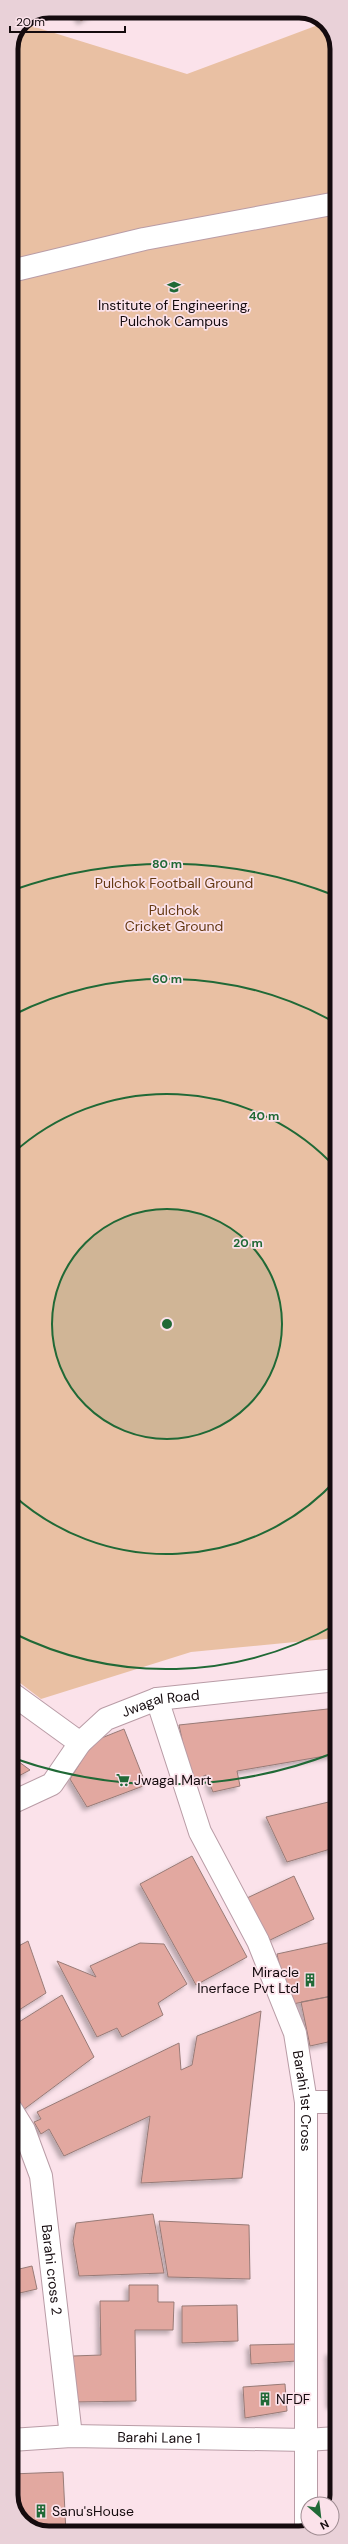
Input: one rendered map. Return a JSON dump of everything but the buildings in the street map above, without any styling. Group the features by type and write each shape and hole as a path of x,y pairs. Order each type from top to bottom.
{"street":[{"path":"18,269 144,239 330,204"},
{"name":"Jwagal Road","path":"18,1800 52,1784 80,1743 106,1719 157,1699 330,1681"},
{"path":"18,1698 80,1743"},
{"name":"Barahi 1st Cross","path":"157,1699 200,1832 258,1941 295,2033 306,2102 306,2496"},
{"path":"306,2102 330,2102"},
{"name":"Barahi cross 2","path":"18,2121 24,2130 40,2176 71,2436"},
{"name":"Barahi Lane 1","path":"18,2440 71,2436 306,2440 330,2438"}],"green space":[{"name":"Pulchok Football Ground","path":"29,25 187,74 318,25 324,30 330,45 330,1639 191,1652 41,1699 18,1681 18,49 20,37"}],"place":[{"name":"Institute of Engineering, Pulchok Campus","path":"174,287"},
{"name":"Jwagal Mart","path":"123,1780"},
{"name":"Miracle Inerface Pvt Ltd","path":"310,1980"},
{"name":"NFDF","path":"265,2399"},
{"name":"Sanu'sHouse","path":"41,2511"}],"park label":[{"name":"Pulchok Cricket Ground","path":"174,918"}]}
